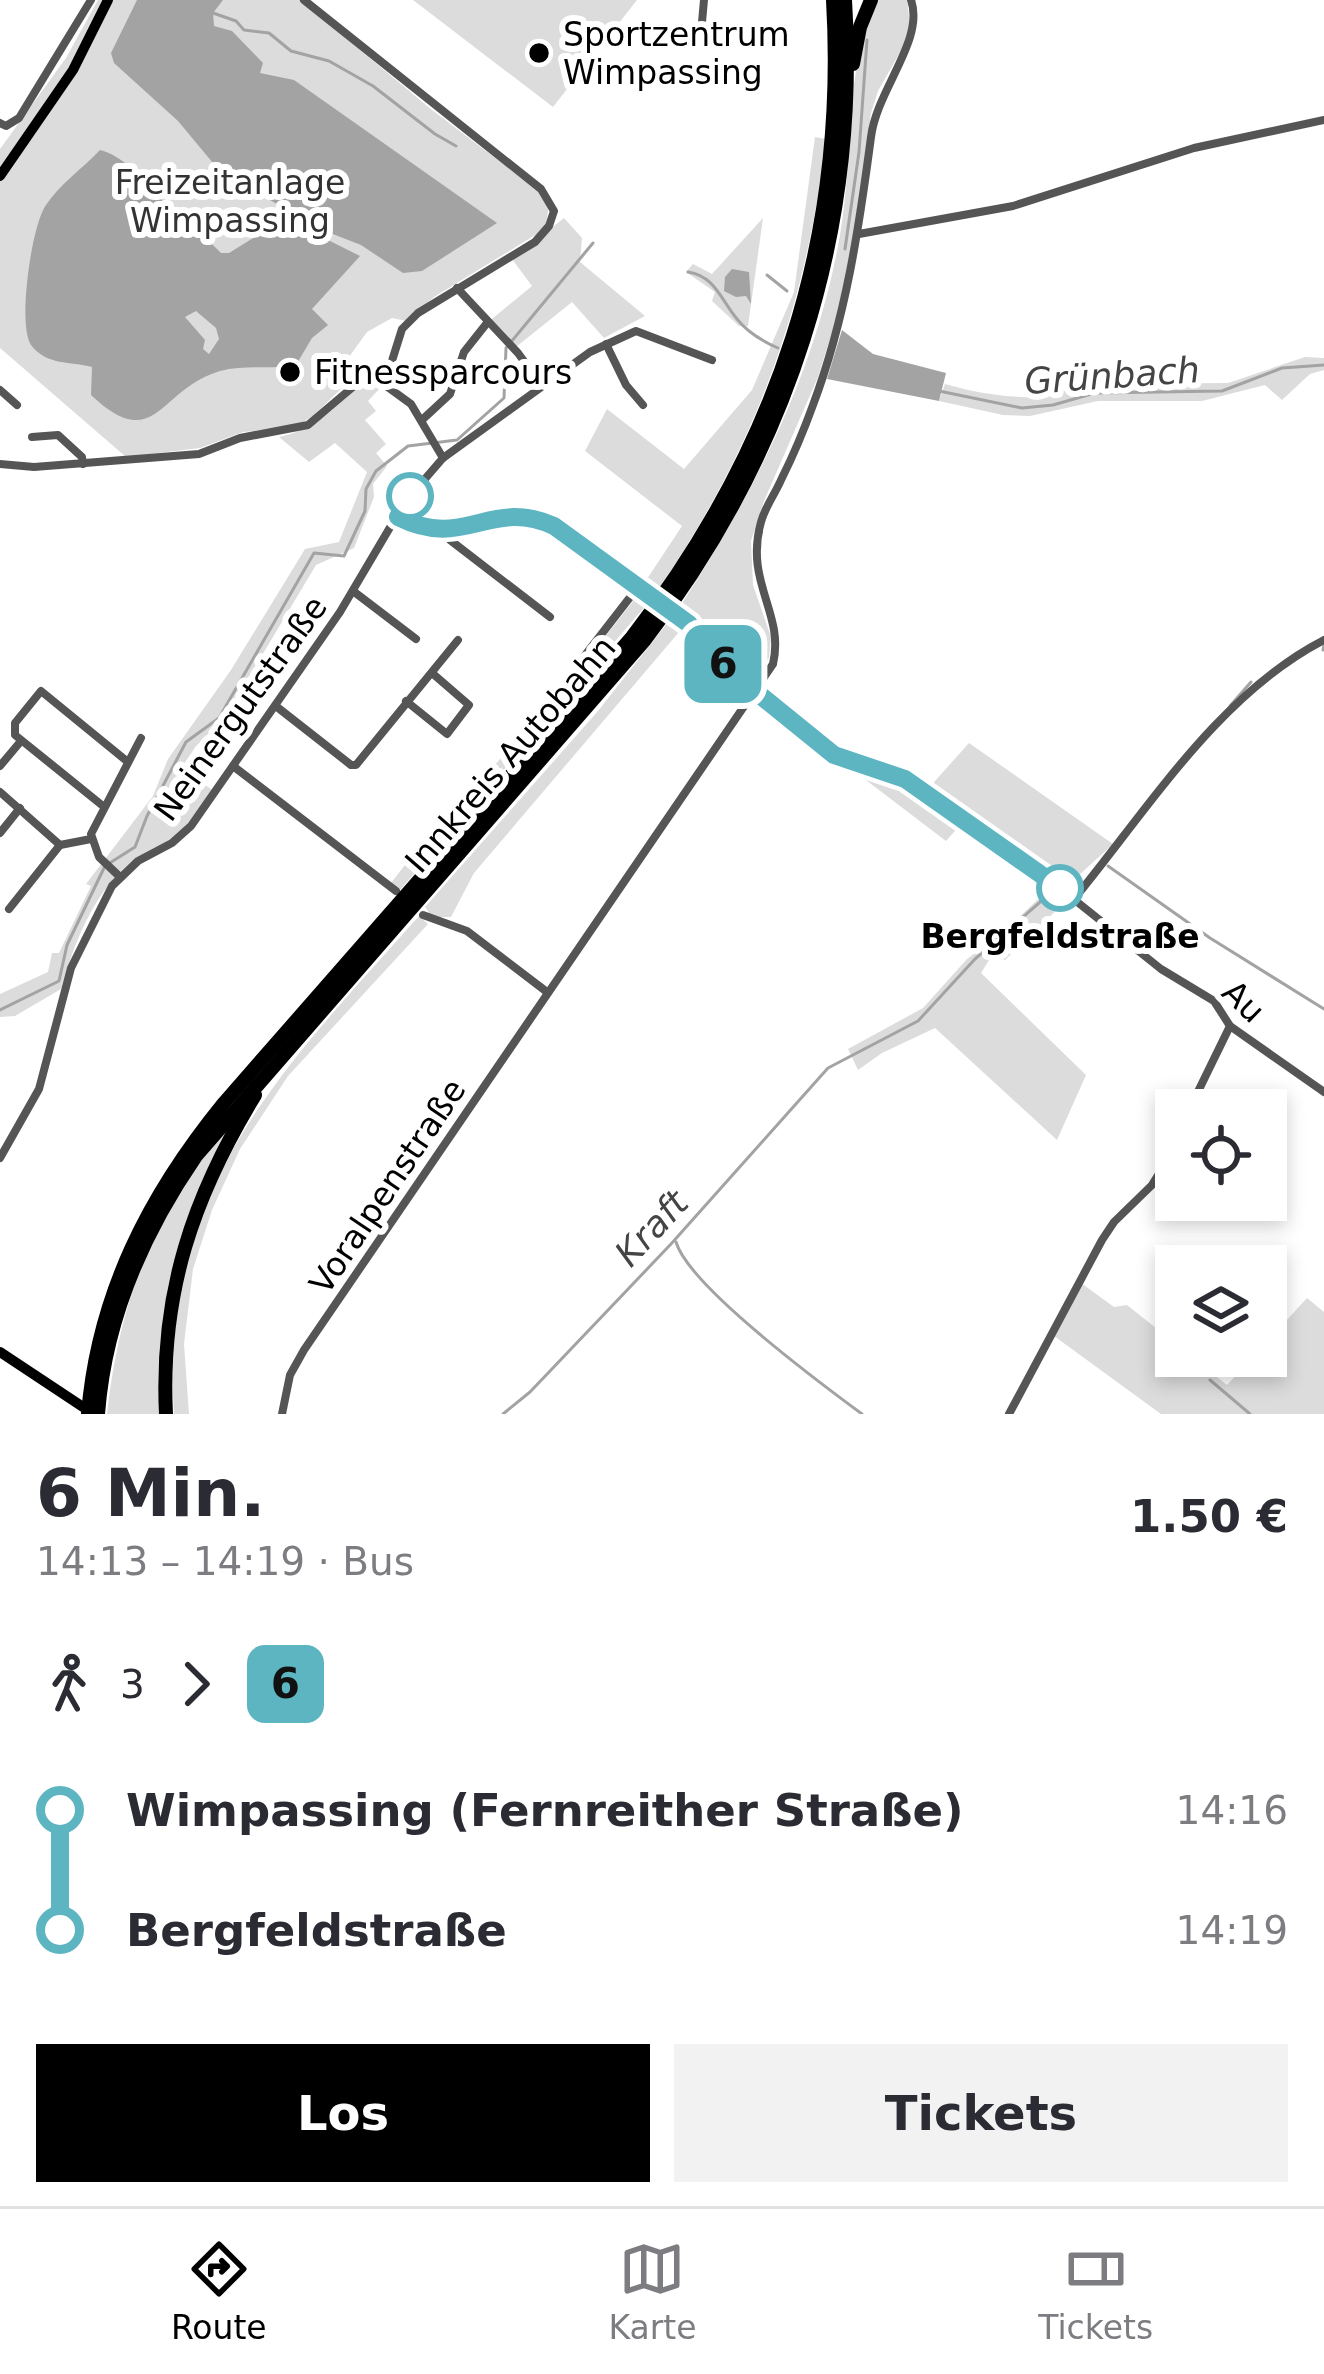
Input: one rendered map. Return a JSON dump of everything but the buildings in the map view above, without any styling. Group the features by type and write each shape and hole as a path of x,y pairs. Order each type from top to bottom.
{"highway":[{"name":"Innkreis Autobahn","path":"664,606 728,495 779,382 797,327 816,252 832,144 833,0"},
{"name":"Innkreis Autobahn","path":"93,1409 112,1329 151,1230 196,1156 664,606 738,501 790,386 828,253 847,92 844,0"},
{"path":"847,92 857,38 871,0"},
{"name":"Innkreis Autobahn","path":"93,1409 102,1325 117,1278 174,1167 224,1103 409,902"},
{"path":"166,1414 169,1321 186,1238 228,1138 273,1065"}],"main road":[{"path":"0,176 73,70 108,0"},
{"path":"0,1352 93,1409"}],"street":[{"path":"304,0 421,98 541,189 552,205 554,217 535,242 418,313 402,329 385,383"},
{"path":"702,22 704,0"},
{"name":"Voralpenstraße","path":"282,1414 290,1375 304,1349 757,690 776,653 775,627 760,590 755,561 762,518 819,389 841,319 859,234 875,112 912,38 916,18 911,0"},
{"path":"0,123 6,126 19,118 89,1"},
{"path":"859,234 1012,206 1194,148 1324,120"},
{"path":"458,289 542,386"},
{"path":"423,419 450,394 464,352 487,323"},
{"path":"643,405 626,385 606,344 635,331 712,360"},
{"name":"Neinergutstraße","path":"0,1158 39,1089 71,968 119,877 186,832 277,706 398,517 443,458 606,344"},
{"path":"0,464 180,458 250,436 297,430 320,417 354,386 369,381 385,383 423,419 443,458"},
{"path":"0,391 17,405"},
{"path":"32,437 58,435 82,457 83,464"},
{"name":"Au","path":"447,531 502,516 530,516 579,542 689,624 713,657 834,755 905,779 1070,895 1161,969 1214,1001 1230,1026 1248,1041 1272,1052 1324,1092"},
{"path":"398,517 447,531 450,539 550,617"},
{"path":"579,663 638,587"},
{"name":"Neinergutstraße","path":"353,591 416,639"},
{"path":"277,706 351,766 361,761 458,640"},
{"path":"1070,895 1246,692 1299,652 1324,640"},
{"path":"406,701 447,734 470,705 432,673"},
{"path":"104,806 12,730 41,691 128,762"},
{"path":"91,838 141,738"},
{"path":"0,766 21,741"},
{"path":"233,766 409,902 467,931 548,992"},
{"path":"0,792 60,845"},
{"path":"0,833 20,808"},
{"path":"91,838 119,877"},
{"path":"9,909 60,845 91,838"},
{"path":"1199,1089 1230,1026"},
{"path":"1009,1414 1102,1240 1155,1180"}],"green space":[{"name":"Freizeitanlage Wimpassing","path":"98,0 300,0 540,192 549,206 545,229 434,297 406,321 392,318 367,332 341,368 349,381 312,417 294,427 243,432 200,448 126,457 0,348 0,149 66,58"},
{"name":"Sportzentrum Wimpassing","path":"413,0 637,0 553,107"},
{"path":"875,0 907,0 911,33 871,113 854,243 818,377 751,541 753,585 771,637 769,658 754,683 715,655 691,620 677,611 756,477 815,336 840,235 858,57"},
{"path":"815,137 826,139 817,202 805,262 770,378 720,487 655,594 643,585 682,526 585,451 607,409 684,469 752,390 794,292"},
{"path":"564,218 582,238 580,262 645,316 604,338 572,302 516,347 487,323 532,286 512,259"},
{"path":"763,218 748,326 739,326 712,301 715,292 686,272 693,264 712,274"},
{"path":"1305,357 1324,358 1324,370 1310,374 1282,400 1265,385 1202,401 1098,401 1030,416 939,401 945,384 995,395 1045,397 1044,388 1053,378 1093,384 1228,383"},
{"path":"360,385 381,387 368,401 376,411 365,420 386,444 376,453 387,466 373,484 374,497 354,548 316,565 224,719 182,767 212,790 193,817 171,840 130,863 105,889 78,938 61,989 15,1016 0,1017 0,994 48,972 52,953 59,953 91,886 86,884 153,796 168,759 231,670 305,549 339,542 367,472 335,443 309,462 279,437 313,424"},
{"path":"638,595 649,602 400,890 391,883 432,830 436,832 586,661"},
{"path":"672,617 685,625 474,873 451,917 432,917 425,907 598,711"},
{"path":"969,743 1113,844 1067,886 927,790"},
{"path":"857,767 907,783 962,823 946,841 854,771"},
{"path":"1051,887 1070,897 1005,960 991,957 981,973 1086,1075 1057,1140 935,1028 858,1070 848,1049 923,1008 967,959"},
{"path":"419,916 428,924 288,1076 240,1149 212,1210 193,1269 184,1344 189,1414 174,1414 175,1334 187,1263 209,1198 239,1139 277,1083"},
{"path":"230,1127 195,1200 175,1266 161,1414 107,1414 120,1336 144,1259 180,1188"},
{"path":"1081,1283 1114,1307 1127,1305 1155,1327 1155,1377 1217,1377 1227,1385 1234,1377 1287,1377 1287,1320 1307,1298 1324,1312 1324,1414 1161,1414 1054,1336"}],"shaded area":[{"path":"137,0 223,0 213,13 214,26 232,31 263,63 260,73 294,80 497,223 422,271 403,273 361,245 320,229 270,200 272,191 251,190 228,181 178,121 114,63 111,53"},
{"path":"100,150 125,163 180,221 212,216 217,226 210,235 211,243 221,253 229,253 279,222 360,256 312,309 328,325 312,338 296,365 220,371 199,380 157,413 130,420 91,395 92,367 52,360 37,352 27,334 25,317 36,232 51,198","holes":["196,311 216,328 219,339 209,354 203,349 205,340 185,317"]},
{"path":"732,269 749,272 751,304 746,296 724,291 725,277"},
{"path":"842,330 873,354 946,373 939,401 827,379"}],"waterway":[{"path":"213,13 236,21 244,30 269,33 291,51 329,61 373,86 456,146"},
{"path":"845,249 859,152 867,40"},
{"name":"Grünbach","path":"0,1010 59,981 67,945 105,866 135,847 186,742 219,718 314,553 344,556 365,511 366,489 376,471 408,446 457,440 504,398 506,348 593,243"},
{"name":"Grünbach","path":"688,272 711,284 746,328 778,348"},
{"path":"767,275 787,291"},
{"name":"Grünbach","path":"939,391 1022,408 1095,393 1222,391 1282,368 1324,365"},
{"path":"1323,650 1324,645"},
{"path":"1230,706 1251,682"},
{"path":"1108,866 1210,938 1324,1009"},
{"name":"Kraft","path":"503,1414 530,1392 671,1244 828,1068 918,1021 975,959 1047,896 1062,896"},
{"path":"676,1242 686,1261 729,1308 862,1414"},
{"path":"1210,1380 1250,1414"}],"bus line":[{"name":"6","path":"410,496 398,517 438,531 514,515 554,526 689,624 713,657 834,755 905,779 1060,888"}],"place":[{"name":"Sportzentrum Wimpassing","path":"539,53"},
{"name":"Fitnessparcours","path":"290,372"},
{"name":"Bergfeldstraße","path":"1060,888"}]}
